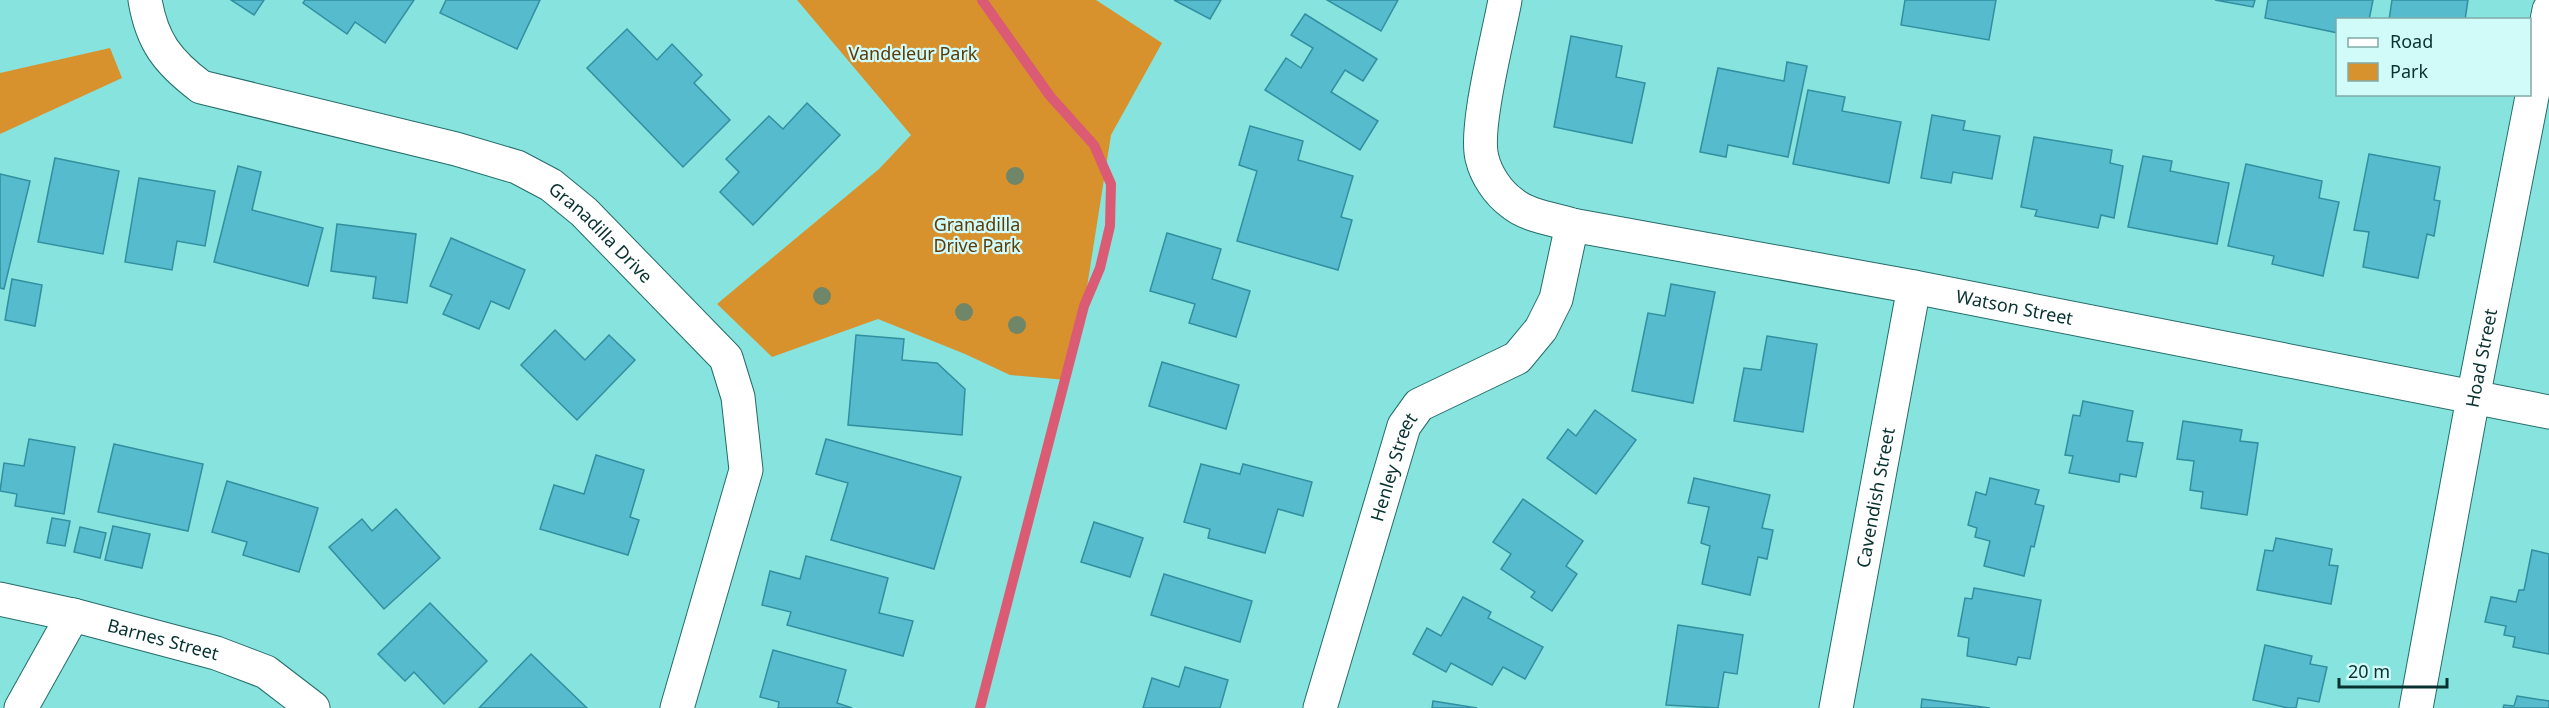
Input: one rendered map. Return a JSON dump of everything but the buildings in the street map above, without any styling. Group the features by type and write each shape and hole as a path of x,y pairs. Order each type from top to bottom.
{"street":[{"name":"Granadilla Drive","path":"145,0 149,22 161,48 177,69 201,87 456,149 517,167 551,184 584,212 726,358 738,397 746,470 677,708"},
{"name":"Watson Street","path":"1506,0 1481,133 1481,157 1492,182 1513,204 1572,225 1914,287 2549,412"},
{"name":"Hoad Street","path":"2416,708 2473,398 2549,10"},
{"name":"Henley Street","path":"1320,708 1404,426 1419,405 1517,358 1535,336 1556,299 1572,225"},
{"name":"Cavendish Street","path":"1836,708 1914,287"},
{"name":"Barnes Street","path":"0,599 73,615 216,653 266,672 313,708"},
{"path":"21,708 73,615"}],"green space":[{"name":"Granadilla Drive Park","path":"797,0 1096,0 1162,43 1111,135 1084,306 1066,380 1010,375 878,319 772,357 717,304 879,169 911,135"},
{"path":"110,48 122,78 0,134 0,73"}],"waterway":[{"path":"980,708 1084,306 1100,268 1110,226 1111,184 1094,145 1050,96 982,0"}],"park label":[{"name":"Vandeleur Park","path":"913,53"}]}
